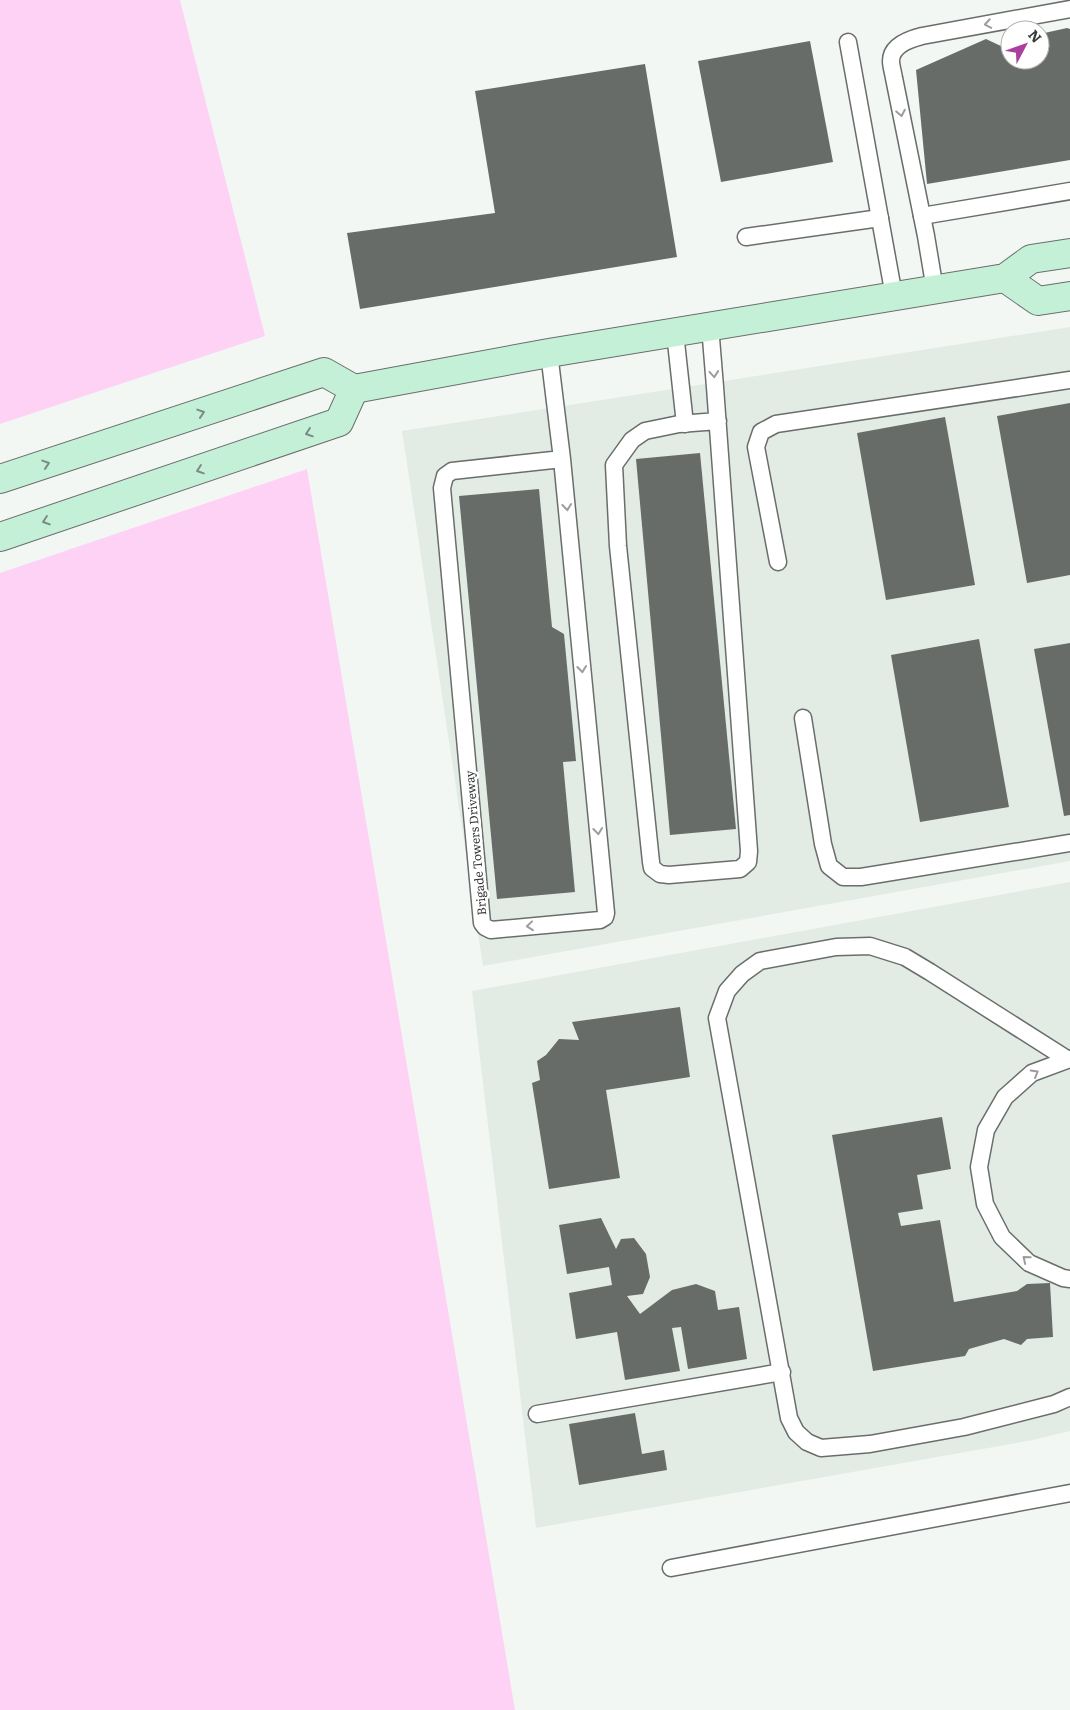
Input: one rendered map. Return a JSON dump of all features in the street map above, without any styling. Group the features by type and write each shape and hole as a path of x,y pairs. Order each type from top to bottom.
{"street":[{"path":"0,479 324,372 354,390 549,353 1005,278 1031,259 1070,253"},
{"path":"1005,278 1038,301 1070,296"},
{"path":"0,537 339,422 354,390"}],"lane":[{"path":"935,290 891,60 894,53 900,45 922,36 1070,9"},
{"path":"848,42 894,296"},
{"path":"922,216 1070,191"},
{"path":"746,237 880,218"},
{"path":"710,326 718,421 748,862 740,869 669,875 660,874 655,872 651,862 618,546 614,465 632,440 645,431 685,424 718,421"},
{"path":"674,333 685,424"},
{"name":"Brigade Towers Driveway","path":"549,353 562,459 606,913 605,917 600,920 490,930 482,923 442,488 445,476 452,471 562,459"},
{"path":"778,562 756,447 761,432 776,424 1070,380"},
{"path":"803,718 823,844 829,866 843,877 861,878 1070,843"},
{"path":"1069,1059 905,957 870,946 836,947 760,961 742,974 727,991 718,1018 789,1418 796,1432 807,1442 821,1448 870,1444 964,1427 1054,1404 1070,1397"},
{"path":"1069,1059 1032,1073 1005,1098 986,1130 979,1167 985,1204 1002,1237 1029,1263 1063,1278 1070,1279"},
{"path":"537,1414 782,1372"},
{"path":"671,1568 1070,1493"}],"shaded area":[{"path":"0,0 180,0 265,336 0,424"},
{"path":"1070,327 1070,861 483,966 402,431"},
{"path":"307,469 515,1710 0,1710 0,573"},
{"path":"1070,882 1070,1431 1033,1440 536,1528 472,991"}],"building":[{"path":"1070,29 1070,160 927,184 916,70 986,39 1000,46 1000,70 1050,70 1050,32"},
{"path":"810,41 833,162 721,182 698,61"},
{"path":"645,64 677,257 360,309 347,233 495,213 475,91"},
{"path":"1070,403 1070,575 1027,583 997,416"},
{"path":"945,417 975,585 886,600 857,433"},
{"path":"700,453 736,829 670,835 636,459"},
{"path":"539,489 552,627 564,634 576,761 563,762 575,892 497,899 459,496"},
{"path":"979,639 1009,807 920,822 891,655"},
{"path":"1070,643 1070,815 1064,816 1034,649"},
{"path":"680,1007 690,1077 606,1090 620,1178 549,1189 532,1083 540,1080 537,1061 546,1055 559,1039 579,1040 572,1022"},
{"path":"942,1117 951,1169 917,1175 923,1209 898,1213 901,1226 940,1220 954,1302 1017,1291 1027,1284 1050,1283 1053,1337 1027,1339 1021,1345 1004,1339 969,1349 965,1356 873,1371 832,1135"},
{"path":"601,1218 616,1249 621,1239 634,1238 646,1254 650,1277 643,1294 627,1296 640,1314 672,1290 696,1284 715,1291 718,1310 739,1307 747,1359 688,1369 681,1327 672,1328 680,1371 625,1380 617,1332 576,1339 569,1293 612,1285 609,1267 567,1274 559,1225"},
{"path":"635,1413 642,1454 664,1450 667,1470 579,1485 569,1424"}]}
